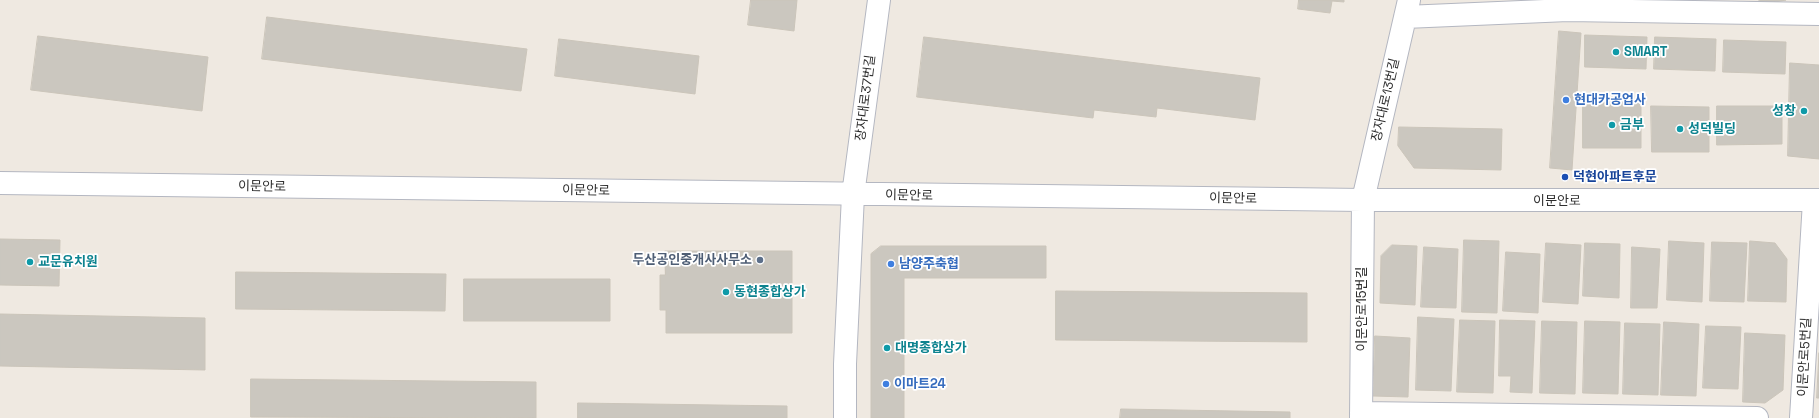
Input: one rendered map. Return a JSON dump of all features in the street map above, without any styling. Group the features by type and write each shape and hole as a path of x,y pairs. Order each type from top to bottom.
{"street":[{"name":"장자대로37번길","path":"845,418 845,364 853,195 879,0"},
{"path":"1407,9 1569,5 1733,6 1819,14"},
{"name":"장자대로13번길","path":"1363,200 1407,9"},
{"name":"이문안로","path":"0,183 853,195 1363,200 1816,200"},
{"name":"이문안로15번길","path":"1361,416 1363,200"},
{"name":"이문안로5번길","path":"1801,418 1816,200"},
{"path":"1361,416 1757,418"}],"building":[{"path":"751,0 797,0 794,31 748,25"},
{"path":"1299,0 1344,0 1344,2 1332,1 1330,13 1298,9"},
{"path":"1759,0 1786,0 1763,4"},
{"path":"267,17 527,49 521,91 262,59"},
{"name":"현대카공업사","path":"1559,31 1581,33 1572,170 1550,168"},
{"name":"SMART","path":"1585,35 1647,37 1646,69 1585,67"},
{"path":"38,36 208,57 202,111 31,90"},
{"path":"924,37 1260,78 1255,120 1157,108 1156,117 1094,110 1093,118 917,97"},
{"path":"1655,37 1716,39 1715,71 1654,69"},
{"path":"559,39 699,56 695,94 555,76"},
{"path":"1724,40 1786,42 1785,74 1723,72"},
{"name":"성창","path":"1790,63 1819,65 1819,159 1788,156"},
{"name":"금부","path":"1583,102 1641,102 1641,148 1583,148"},
{"name":"성덕빌딩","path":"1651,106 1709,107 1709,152 1652,152"},
{"path":"1717,106 1782,106 1782,144 1717,145"},
{"path":"1399,127 1502,129 1501,170 1414,168 1398,146"},
{"name":"교문유치원","path":"0,239 60,240 59,286 0,285"},
{"path":"1464,240 1499,241 1497,313 1462,312"},
{"path":"1669,241 1704,243 1702,302 1667,300"},
{"path":"1750,241 1775,243 1787,259 1786,302 1748,301"},
{"path":"1712,242 1747,243 1744,302 1710,301"},
{"path":"1546,243 1581,245 1578,304 1543,302"},
{"path":"1585,243 1620,244 1619,298 1583,296"},
{"path":"1392,245 1417,246 1415,305 1380,303 1381,256"},
{"name":"대명종합상가","path":"881,246 1046,246 1046,278 904,278 904,418 871,418 871,254"},
{"path":"1424,247 1458,249 1456,308 1421,307"},
{"path":"1632,247 1660,249 1657,308 1631,308"},
{"name":"동현종합상가","path":"665,251 792,251 792,333 666,333 666,310 660,310 660,275 665,275"},
{"path":"1506,252 1540,254 1538,313 1503,311"},
{"path":"236,272 446,274 445,311 236,309"},
{"path":"464,279 610,279 610,321 464,321"},
{"path":"1056,291 1307,293 1307,342 1056,340"},
{"path":"0,314 205,318 205,370 0,366"},
{"path":"1418,317 1454,319 1451,391 1416,390"},
{"path":"1460,320 1495,321 1493,393 1457,392"},
{"path":"1500,320 1535,321 1532,393 1510,392 1511,376 1499,376"},
{"path":"1542,321 1577,322 1575,394 1540,393"},
{"path":"1585,321 1620,322 1618,394 1583,393"},
{"path":"1664,322 1699,324 1696,396 1661,395"},
{"path":"1625,323 1660,324 1658,395 1623,394"},
{"path":"1706,326 1741,327 1738,389 1703,388"},
{"path":"1745,333 1785,335 1783,390 1765,403 1743,402"},
{"path":"1375,336 1410,338 1408,397 1373,396"},
{"path":"1819,353 1819,398 1817,398"},
{"path":"251,379 536,382 536,418 251,417"},
{"path":"578,403 787,406 787,418 578,418"},
{"path":"1121,409 1290,412 1290,418 1120,418"}],"place":[{"name":"SMART","path":"1616,52"},
{"name":"현대카공업사","path":"1566,100"},
{"name":"성창","path":"1804,111"},
{"name":"금부","path":"1612,125"},
{"name":"성덕빌딩","path":"1680,129"},
{"name":"덕현아파트후문","path":"1565,177"},
{"name":"두산공인중개사사무소","path":"760,260"},
{"name":"교문유치원","path":"30,262"},
{"name":"남양주축협","path":"891,264"},
{"name":"동현종합상가","path":"726,292"},
{"name":"대명종합상가","path":"887,348"},
{"name":"이마트24","path":"886,384"}]}
